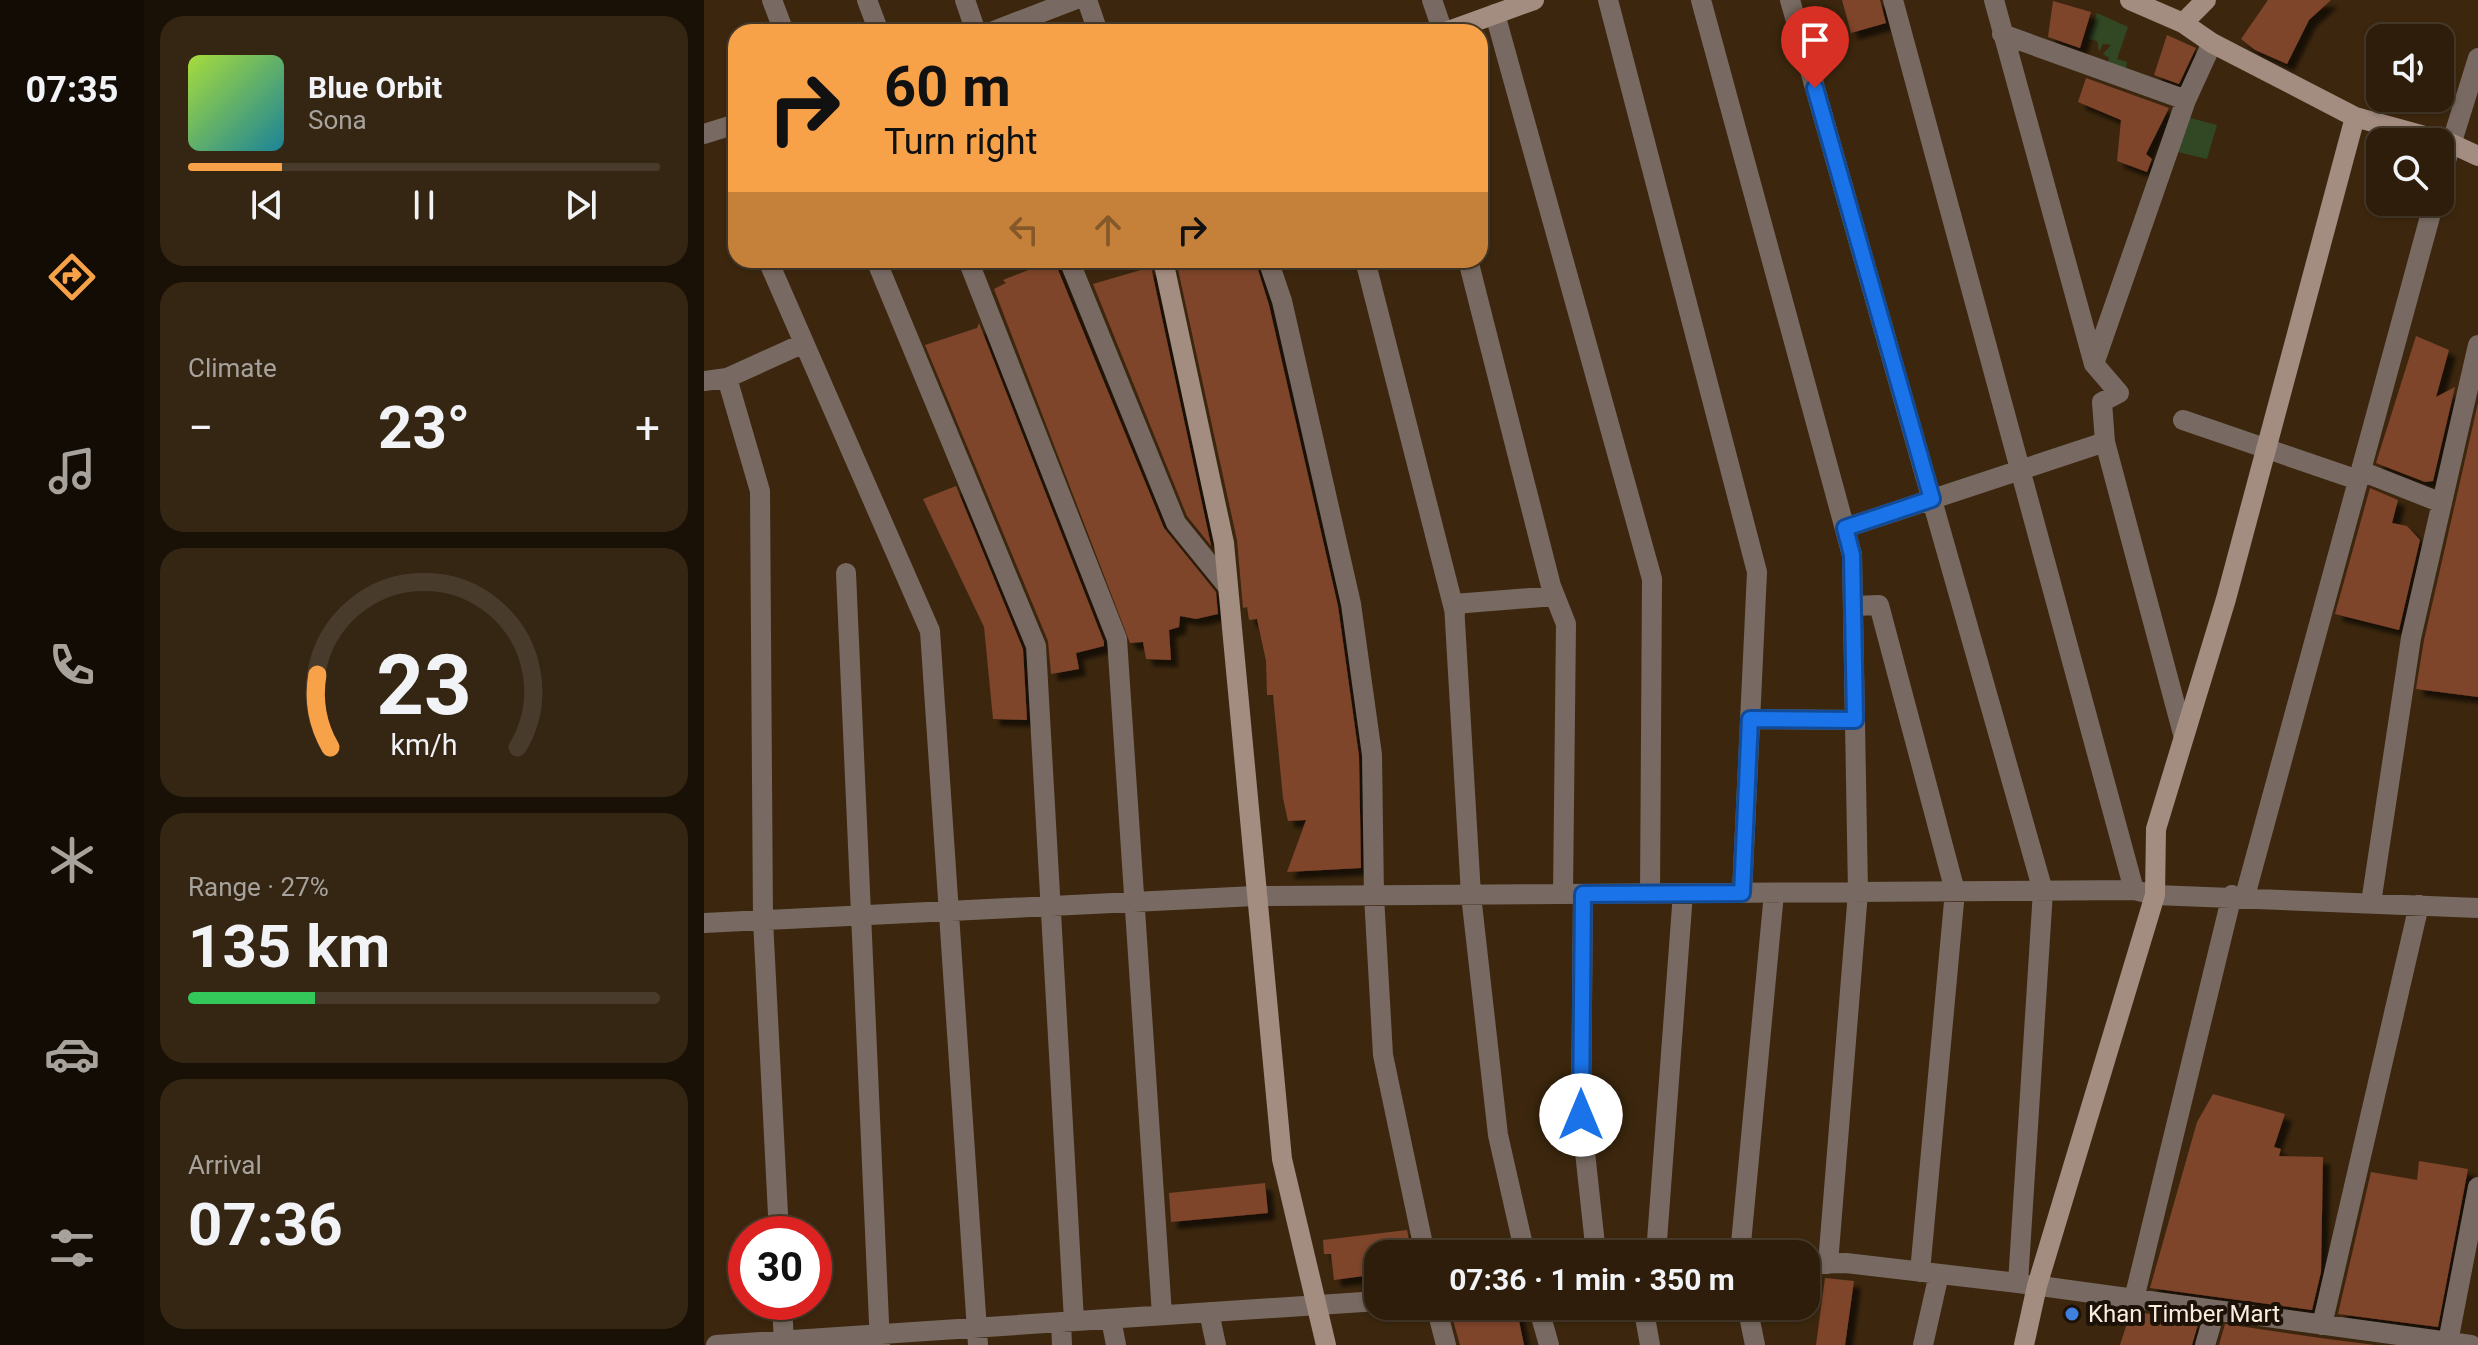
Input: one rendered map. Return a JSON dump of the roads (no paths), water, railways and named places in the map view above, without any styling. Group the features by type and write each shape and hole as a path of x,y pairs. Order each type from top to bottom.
{"street":[{"path":"772,0 781,24"},
{"path":"867,0 876,24"},
{"path":"965,0 973,24"},
{"path":"1012,24 1074,0"},
{"path":"1087,0 1095,24"},
{"path":"1432,0 1441,24"},
{"path":"1467,24 1532,0"},
{"path":"1608,0 1757,572 1742,893"},
{"path":"1701,0 1852,555 1858,892 1828,1264"},
{"path":"1790,0 2043,891 2024,1345"},
{"path":"1892,0 1930,145"},
{"path":"1892,0 2134,890"},
{"path":"1994,0 2094,364 2119,393 2102,402 2105,442 2183,734"},
{"path":"2130,0 2183,23 2212,43 2355,117 2395,128"},
{"path":"2183,23 2206,0"},
{"path":"1495,14 1652,579 1650,893"},
{"path":"2002,34 2186,100"},
{"path":"2094,364 2186,100 2212,43"},
{"path":"2454,131 2478,58"},
{"path":"2028,1284 2155,895 2156,829 2226,599 2355,117"},
{"path":"704,134 728,126"},
{"path":"2454,145 2478,156"},
{"path":"2134,1299 2238,896 2360,475 2430,216"},
{"path":"771,268 930,631 977,1336"},
{"path":"879,268 1036,646 1068,1321 1062,1345"},
{"path":"971,268 1117,639 1162,1315"},
{"path":"1072,268 1176,523 1228,587"},
{"path":"1165,268 1224,543 1282,1159 1326,1345"},
{"path":"1271,268 1282,301 1351,604 1372,755 1374,896 1383,1055 1422,1240"},
{"path":"1367,268 1455,613"},
{"path":"1470,268 1555,596 1566,624 1581,1115 1594,1240"},
{"path":"704,381 727,378 802,344"},
{"path":"2371,903 2411,638 2478,345"},
{"path":"727,378 760,491 763,920 778,1216"},
{"path":"2183,420 2266,451 2360,475 2442,503"},
{"path":"1845,528 2105,442"},
{"path":"846,573 880,1340"},
{"path":"1522,1240 1498,1135 1471,895 1454,604 1555,596"},
{"path":"1853,606 1879,605 1955,891 1923,1345"},
{"path":"1750,719 1855,720"},
{"path":"704,923 1255,896 2134,890 2155,895 2478,908"},
{"path":"1657,1240 1683,893"},
{"path":"1741,1240 1774,893"},
{"path":"2322,1325 2419,905"},
{"path":"2448,1342 2478,1187"},
{"path":"1820,1264 2028,1284 2322,1325 2357,1338 2471,1345"},
{"path":"716,1345 977,1336 1068,1321 1364,1302"},
{"path":"2205,1345 2215,1311"},
{"path":"1209,1312 1216,1345"},
{"path":"1111,1319 1116,1345"},
{"path":"783,1320 784,1343"},
{"path":"1440,1320 1446,1345"},
{"path":"1542,1320 1549,1345"},
{"path":"1646,1320 1650,1345"},
{"path":"1750,1320 1755,1345"}],"place":[{"name":"Khan Timber Mart","path":"2072,1314"}]}
